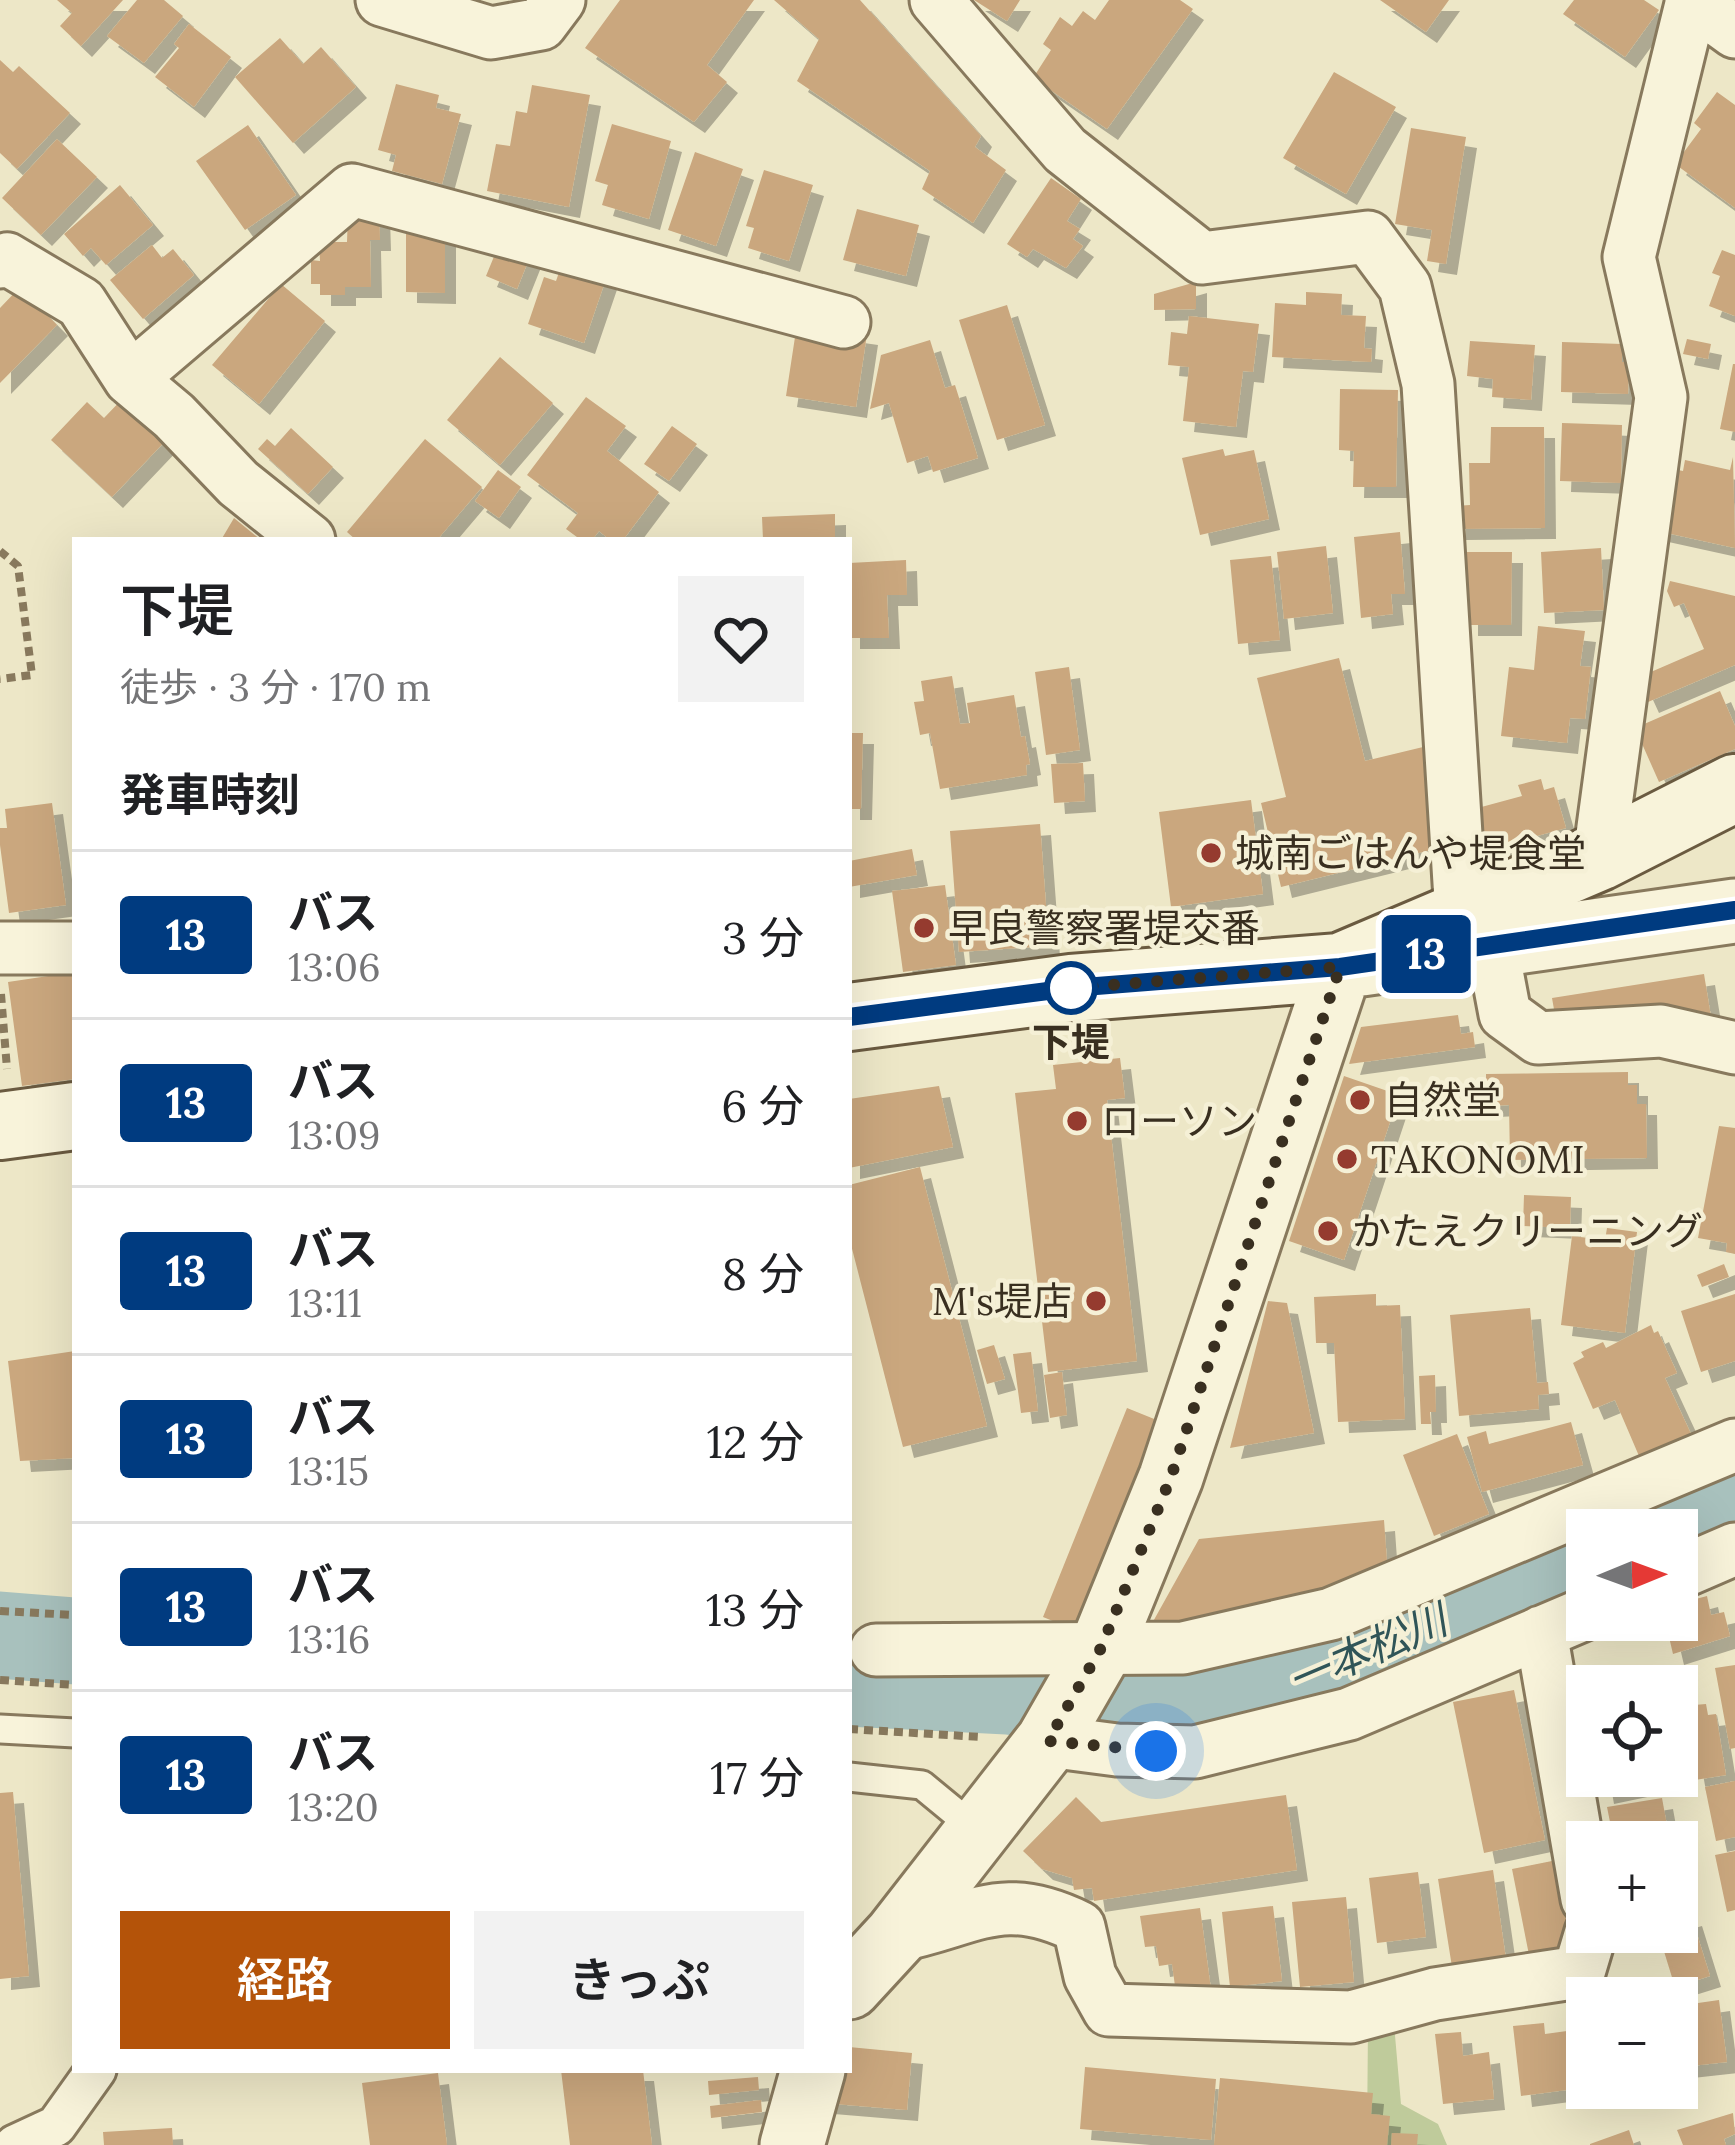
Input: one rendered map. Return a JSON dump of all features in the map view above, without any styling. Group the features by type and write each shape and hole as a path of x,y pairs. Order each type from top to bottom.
{"main road":[{"path":"852,1017 1071,988 1340,967 1476,930 1599,856 1735,788"},
{"path":"4,1103 72,1115"}],"street":[{"path":"382,0 491,33 541,24 559,0"},
{"path":"936,0 1065,150 1202,258 1368,237 1405,287 1428,384 1476,930 1505,1014 1538,1038 1660,1031 1735,1048"},
{"path":"1599,856 1660,397 1629,257 1691,0 1735,32"},
{"path":"130,379 352,190 844,322"},
{"path":"0,262 7,259 82,303 130,379 174,416 238,483 305,537"},
{"path":"1476,930 1735,910"},
{"path":"0,948 72,948"},
{"path":"852,1984 980,1832 1075,1693 1171,1477 1340,967"},
{"path":"876,1650 1075,1693 1183,1648 1331,1614 1735,1445"},
{"path":"1698,1565 1735,1549"},
{"path":"1075,1693 1117,1750 1195,1752 1349,1714 1564,1622 1581,1821"},
{"path":"896,1936 1015,1906 1048,1912 1079,1928 1090,1976 1109,2010 1351,2017 1435,1994 1579,1972 1585,1953"},
{"path":"15,2145 56,2126 94,2073"},
{"path":"792,2145 812,2073"}],"lane":[{"path":"0,1729 72,1733"},
{"path":"852,1777 922,1785 980,1832"}],"path":[{"path":"0,550 18,566 32,675 0,679"},
{"path":"0,979 4,1103"},
{"path":"0,1611 72,1615"},
{"path":"0,1680 72,1685"},
{"path":"852,1729 1075,1693"}],"green space":[{"path":"1394,2024 1401,2104 1438,2124 1447,2145 1378,2145 1367,2138 1368,2025"}],"building":[{"path":"57,0 123,0 81,46 60,26 72,13"},
{"path":"137,0 164,0 183,16 144,63 107,36"},
{"path":"620,0 754,0 707,65 727,82 694,122 585,48"},
{"path":"774,0 860,0 981,136 975,147 1006,170 973,223 922,189 930,171 797,81 819,39"},
{"path":"974,0 1020,0 1007,21"},
{"path":"1109,0 1180,0 1193,9 1107,129 1033,78 1051,50 1043,44 1060,17 1072,26 1083,11 1095,20"},
{"path":"1380,0 1449,0 1426,32"},
{"path":"1574,0 1644,0 1659,10 1625,57 1563,14"},
{"path":"189,24 231,57 194,107 155,77 179,48 174,44"},
{"path":"280,38 303,64 321,47 356,87 293,143 235,77"},
{"path":"0,60 13,72 19,66 70,113 17,169 0,153"},
{"path":"1334,72 1396,107 1346,194 1283,158"},
{"path":"396,84 439,95 436,108 461,114 442,184 392,171 396,155 378,150"},
{"path":"532,85 590,95 569,207 487,191 496,144 510,146 516,111 527,113"},
{"path":"1717,92 1735,105 1735,208 1675,164 1701,129 1694,123"},
{"path":"612,124 671,141 649,219 602,205 608,185 595,181"},
{"path":"248,125 296,195 245,230 196,161"},
{"path":"1411,128 1466,137 1446,264 1427,261 1432,230 1395,224"},
{"path":"57,139 97,177 41,235 2,198"},
{"path":"695,152 743,169 716,246 668,230"},
{"path":"764,170 813,185 789,261 748,248 754,228 746,226"},
{"path":"1051,178 1081,199 1067,221 1080,229 1073,239 1083,246 1066,268 1033,249 1027,257 1007,244"},
{"path":"120,185 153,225 106,265 91,248 83,256 64,234"},
{"path":"379,207 380,240 370,240 371,287 345,287 345,295 320,295 320,284 311,284 311,260 320,261 319,242 347,242 348,212"},
{"path":"857,209 919,225 906,276 843,260"},
{"path":"406,228 445,228 445,293 406,292"},
{"path":"502,237 533,249 517,289 486,276"},
{"path":"152,245 162,258 173,249 194,275 143,319 110,280"},
{"path":"1722,250 1735,255 1735,316 1709,306 1720,276 1712,273"},
{"path":"565,255 609,270 584,343 528,324 544,277 556,281"},
{"path":"1196,282 1196,309 1154,310 1154,294"},
{"path":"281,284 325,321 259,404 212,365"},
{"path":"20,287 57,325 0,383 0,308"},
{"path":"1306,292 1342,294 1341,315 1366,316 1364,348 1372,349 1371,362 1272,357 1275,303 1306,305"},
{"path":"1007,305 1045,425 997,440 959,320"},
{"path":"1189,316 1259,324 1253,372 1243,371 1236,427 1183,421 1189,367 1168,365 1171,332 1187,334"},
{"path":"797,324 867,334 856,407 786,396"},
{"path":"1687,339 1711,344 1708,359 1683,354"},
{"path":"930,340 945,388 955,385 978,458 933,472 928,456 907,463 889,403 870,409 881,355"},
{"path":"1470,341 1535,345 1531,400 1492,397 1493,379 1467,376"},
{"path":"1562,342 1622,344 1622,362 1629,362 1628,394 1561,392"},
{"path":"500,357 553,403 500,465 447,420"},
{"path":"1735,364 1735,432 1720,429"},
{"path":"1340,389 1398,390 1396,487 1353,487 1354,451 1339,450"},
{"path":"127,394 171,435 112,497 51,440 87,402 104,418"},
{"path":"586,397 626,426 607,451 659,492 625,537 606,537 599,531 594,537 577,537 566,529 578,513 527,475"},
{"path":"1562,423 1622,425 1621,483 1560,481"},
{"path":"672,426 697,444 669,481 644,464"},
{"path":"1491,427 1544,427 1545,528 1455,529 1455,506 1470,505 1469,463 1490,463"},
{"path":"291,428 333,467 308,494 258,449 267,439 275,446"},
{"path":"425,439 482,487 440,537 353,537 347,532"},
{"path":"1223,449 1225,456 1254,450 1269,519 1200,535 1182,458"},
{"path":"1733,457 1735,548 1653,530 1668,468 1683,471 1685,460 1730,470"},
{"path":"498,470 521,487 499,518 475,501"},
{"path":"835,514 835,537 763,537 762,517"},
{"path":"234,518 257,537 223,537"},
{"path":"1400,532 1405,594 1391,594 1393,614 1361,618 1354,537"},
{"path":"1326,546 1333,613 1284,619 1277,552"},
{"path":"1601,548 1604,610 1544,613 1541,552"},
{"path":"1467,552 1512,552 1511,625 1467,625"},
{"path":"1271,556 1280,640 1238,644 1230,560"},
{"path":"906,560 907,595 887,595 889,638 852,638 852,563"},
{"path":"1670,581 1735,596 1735,665 1648,702 1637,678 1704,649 1684,603 1674,607 1667,591"},
{"path":"1538,626 1585,631 1580,666 1591,667 1585,719 1570,718 1567,743 1501,736 1509,667 1534,670"},
{"path":"1339,658 1365,761 1423,747 1447,846 1281,887 1261,803 1286,797 1257,678"},
{"path":"1069,667 1080,750 1046,755 1035,672"},
{"path":"952,676 960,724 970,723 967,703 1014,695 1030,764 1027,775 940,789 930,733 920,735 914,702 924,701 921,681"},
{"path":"1720,691 1735,726 1735,749 1659,782 1635,728"},
{"path":"852,733 863,733 861,809 852,809"},
{"path":"1083,763 1085,801 1054,803 1051,764"},
{"path":"1541,779 1544,790 1554,787 1566,828 1486,850 1474,809 1522,796 1518,785"},
{"name":"城南ごはんや堤食堂","path":"1251,800 1263,894 1171,907 1159,812"},
{"path":"52,803 66,905 9,913 0,845 0,828 7,828 5,809"},
{"path":"1040,824 1049,946 959,952 950,831"},
{"path":"912,849 917,875 852,886 852,860"},
{"name":"早良警察署堤交番","path":"945,885 956,965 903,972 892,891"},
{"path":"72,972 72,1079 22,1086 8,982"},
{"path":"1704,974 1711,1017 1668,1006 1622,1013 1620,1005 1555,1015 1552,998"},
{"path":"1458,1015 1461,1034 1473,1032 1475,1047 1349,1064 1361,1027"},
{"path":"1120,1058 1125,1098 1107,1100 1137,1361 1048,1372 1015,1093 1056,1089 1053,1065"},
{"path":"1628,1072 1628,1085 1637,1085 1637,1104 1646,1104 1647,1158 1510,1160 1509,1105 1486,1106 1486,1074"},
{"path":"1344,1076 1399,1095 1344,1260 1289,1241"},
{"path":"939,1086 953,1147 852,1167 852,1099"},
{"path":"1719,1126 1735,1128 1735,1254 1726,1252 1727,1243 1698,1238"},
{"path":"920,1167 987,1426 903,1447 852,1249 852,1184"},
{"path":"1524,1195 1571,1197 1570,1228 1523,1226"},
{"path":"1607,1228 1637,1232 1625,1333 1561,1325 1572,1236 1605,1240"},
{"path":"1724,1264 1729,1277 1702,1287 1697,1275"},
{"path":"1376,1294 1376,1306 1400,1305 1405,1419 1338,1422 1334,1343 1316,1343 1314,1297"},
{"path":"1735,1294 1735,1361 1701,1372 1681,1311"},
{"path":"1268,1301 1287,1303 1314,1433 1230,1448"},
{"path":"1530,1308 1537,1383 1548,1382 1549,1394 1538,1395 1539,1409 1459,1416 1450,1315"},
{"path":"1651,1325 1677,1373 1665,1378 1691,1434 1639,1456 1615,1400 1593,1409 1573,1363 1584,1357 1581,1352 1603,1342 1606,1348"},
{"path":"994,1345 1005,1379 987,1384 977,1350"},
{"path":"72,1351 72,1458 20,1461 8,1361"},
{"path":"1031,1352 1038,1411 1021,1413 1013,1354"},
{"path":"1062,1372 1067,1415 1050,1418 1044,1375"},
{"path":"1435,1375 1436,1412 1430,1412 1431,1424 1421,1424 1419,1376"},
{"path":"1127,1408 1174,1427 1090,1636 1043,1617"},
{"path":"1571,1422 1583,1465 1482,1492 1467,1437 1486,1431 1489,1444"},
{"path":"1457,1434 1489,1514 1434,1536 1403,1455"},
{"path":"1384,1520 1388,1576 1368,1584 1150,1627 1199,1539"},
{"path":"1707,1596 1711,1615 1724,1612 1730,1636 1673,1654 1670,1641 1698,1641 1698,1598"},
{"path":"1735,1665 1735,1748 1730,1749 1715,1668"},
{"path":"1514,1690 1545,1840 1484,1853 1453,1702"},
{"path":"1706,1704 1708,1715 1716,1714 1726,1775 1698,1780 1698,1705"},
{"path":"1735,1781 1735,1837 1716,1841 1705,1787"},
{"path":"13,1792 29,1976 0,1979 0,1793"},
{"path":"1286,1795 1297,1870 1094,1901 1092,1888 1074,1890 1072,1878 1042,1869 1023,1851 1076,1797 1101,1822"},
{"path":"1662,1798 1666,1821 1610,1821 1607,1807"},
{"path":"1735,1851 1735,1910 1727,1912 1715,1855"},
{"path":"1566,1858 1566,1948 1529,1955 1512,1869"},
{"path":"1493,1870 1506,1959 1452,1967 1438,1879"},
{"path":"1418,1872 1426,1937 1377,1943 1369,1878"},
{"path":"1346,1897 1354,1982 1300,1987 1292,1902"},
{"path":"1273,1906 1282,1981 1230,1987 1222,1912"},
{"path":"1200,1908 1212,1997 1177,2001 1172,1964 1159,1966 1156,1946 1145,1947 1140,1916"},
{"path":"1698,1937 1710,1976 1672,1977 1664,1953 1698,1953"},
{"path":"1719,2000 1727,2062 1698,2065 1698,2003"},
{"path":"1544,2023 1545,2034 1566,2031 1566,2090 1521,2096 1513,2026"},
{"path":"1461,2032 1463,2056 1489,2052 1494,2099 1443,2104 1435,2034"},
{"path":"852,2047 912,2053 907,2110 823,2103 826,2073 852,2073"},
{"path":"1085,2067 1216,2079 1211,2140 1080,2129"},
{"path":"438,2073 447,2145 370,2145 362,2083"},
{"path":"561,2073 643,2073 652,2145 570,2145"},
{"path":"758,2077 759,2090 709,2095 708,2081"},
{"path":"1220,2078 1373,2093 1371,2114 1390,2116 1387,2145 1214,2145"},
{"path":"761,2100 762,2112 711,2118 710,2106"},
{"path":"1733,2113 1735,2134 1724,2139 1726,2145 1683,2145 1677,2130"},
{"path":"172,2128 173,2145 104,2145 103,2132"},
{"path":"1629,2130 1634,2145 1590,2145 1590,2144"},
{"path":"1392,2133 1418,2134 1417,2145 1391,2145"}],"waterway":[{"name":"一本松川","path":"1688,1509 1735,1488"},
{"name":"一本松川","path":"852,1683 1008,1691 1112,1705 1279,1690 1566,1564"},
{"name":"一本松川","path":"0,1635 72,1641"}],"bus line":[{"name":"13","path":"852,1017 1071,988 1340,967 1735,910"}],"place":[{"name":"城南ごはんや堤食堂","path":"1211,853"},
{"name":"早良警察署堤交番","path":"924,928"},
{"name":"下堤","path":"1071,988"},
{"name":"自然堂","path":"1360,1100"},
{"name":"ローソン","path":"1077,1121"},
{"name":"TAKONOMI","path":"1347,1159"},
{"name":"かたえクリーニング","path":"1328,1231"},
{"name":"M's堤店","path":"1096,1301"}],"route":[{"path":"1071,988 1340,967 1171,1477 1101,1648 1048,1741 1156,1751"}]}
